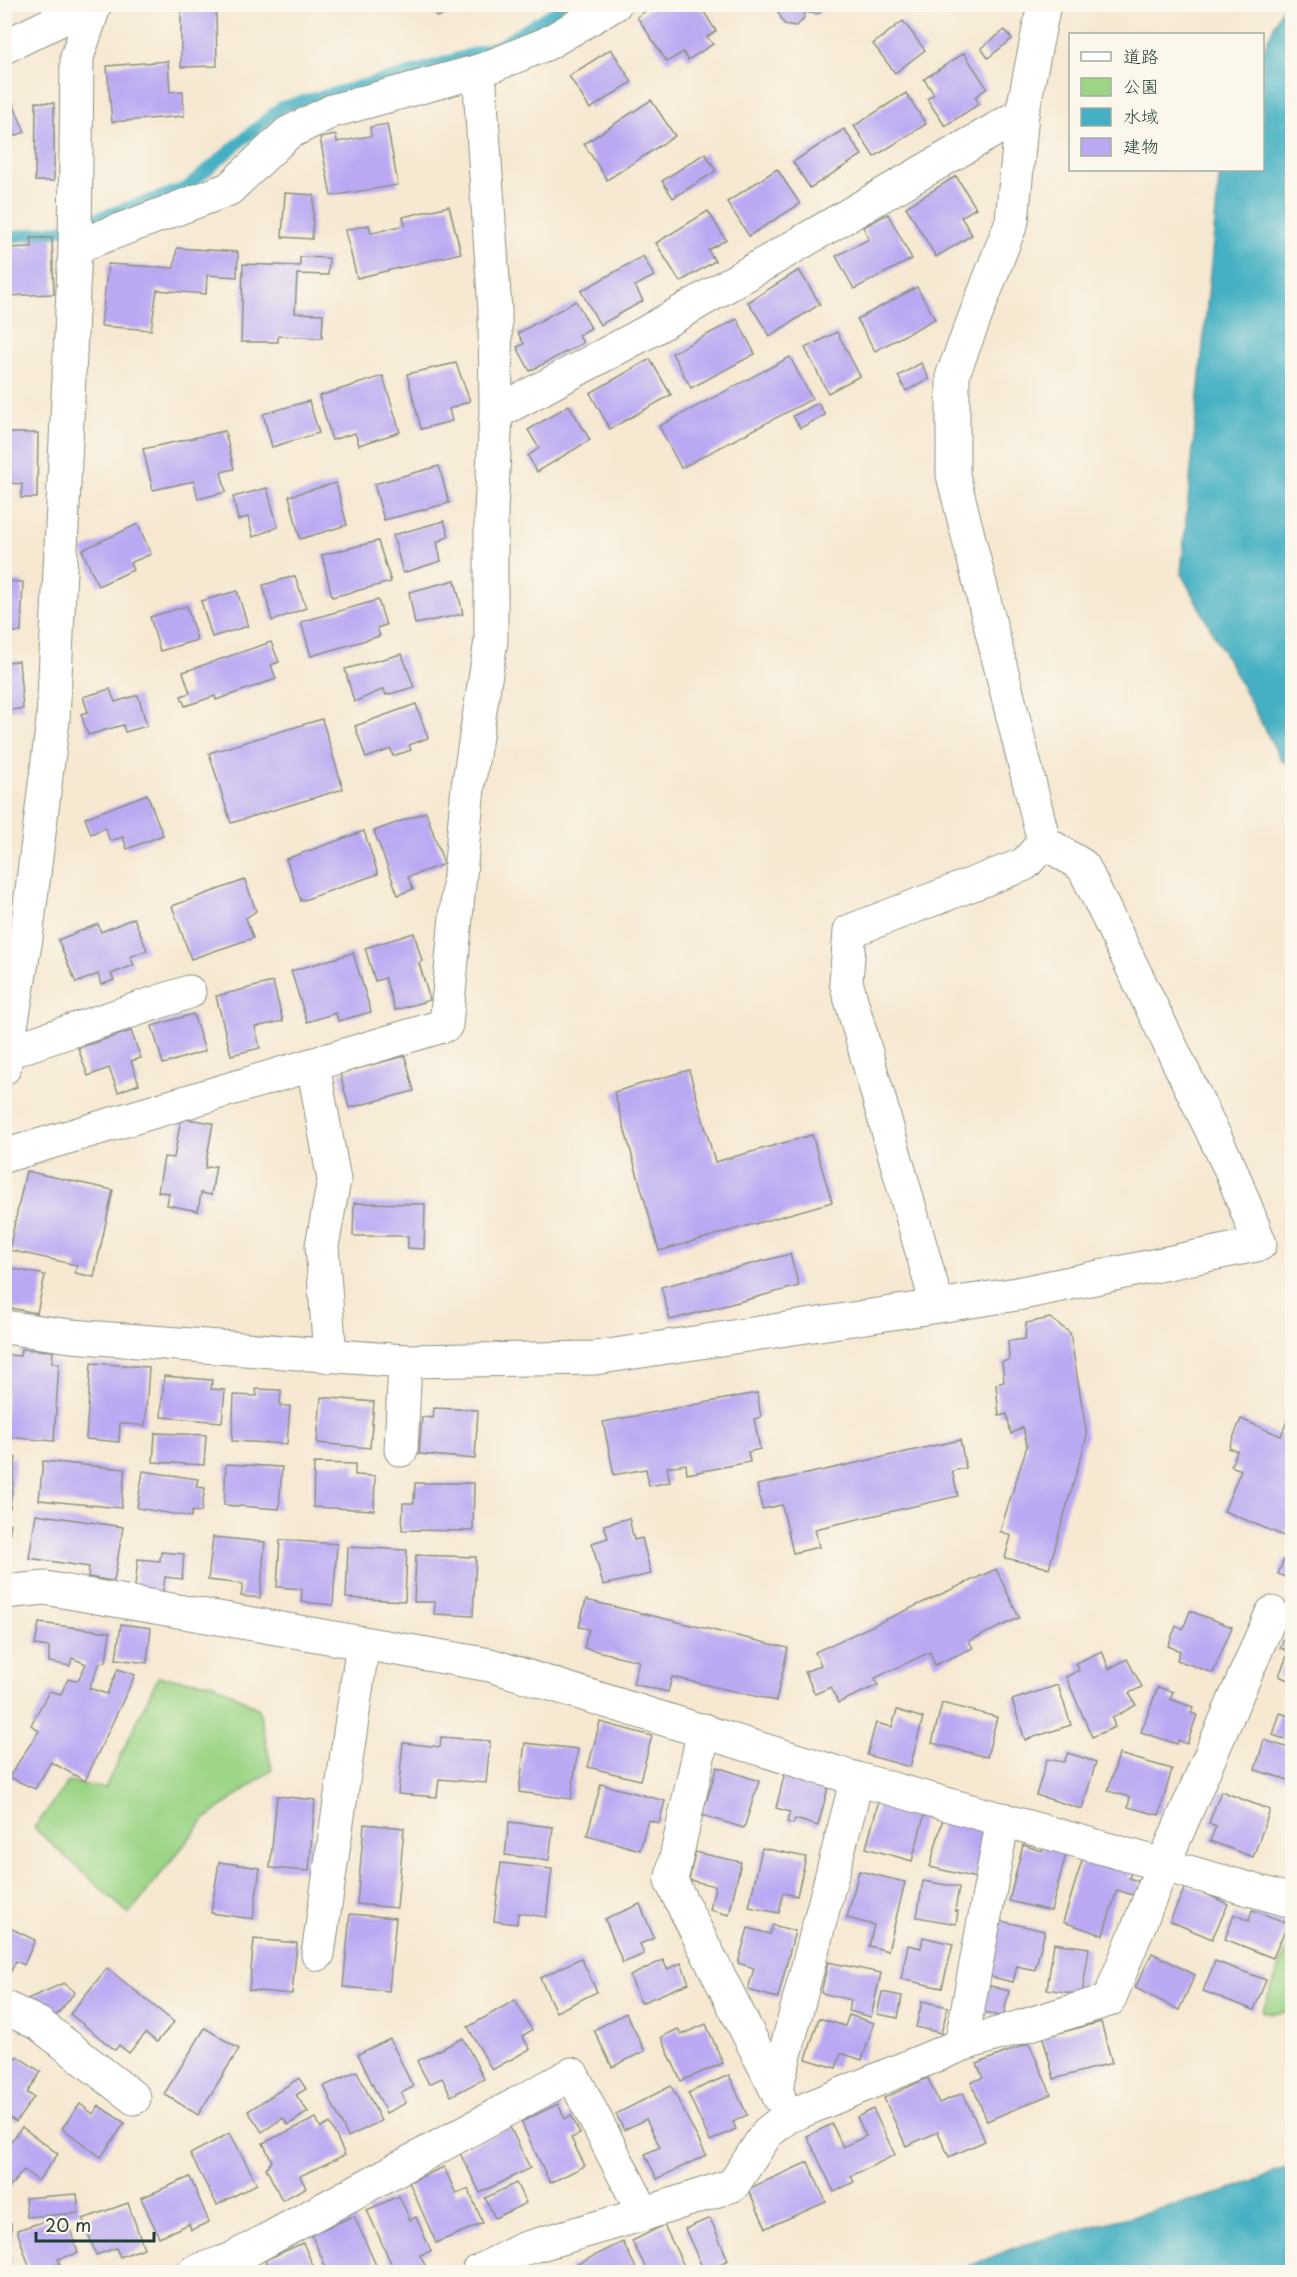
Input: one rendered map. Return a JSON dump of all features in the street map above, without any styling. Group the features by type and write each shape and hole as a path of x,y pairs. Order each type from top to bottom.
{"street":[{"path":"4,47 93,4"},
{"path":"93,4 77,57 75,247 53,720 15,937 6,1060 189,992"},
{"path":"75,247 229,189 288,133 332,111 479,71 546,44 615,4"},
{"path":"4,1327 71,1336 405,1361 595,1358 1017,1294 1260,1244 1231,1170 1083,866 1044,842 953,475 953,374 1012,221 1022,114 1044,4"},
{"path":"4,1156 446,1025 468,787 491,641 491,511 496,413 495,311 479,71"},
{"path":"496,413 647,332 1022,114"},
{"path":"937,1305 846,982 850,932 1025,864 1044,842"},
{"path":"313,1065 334,1180 322,1246 330,1356"},
{"path":"401,1449 405,1361"},
{"path":"4,1592 45,1588 490,1665 857,1779 1164,1863 1293,1901"},
{"path":"782,2103 1108,2000 1164,1863 1272,1613"},
{"path":"318,1954 363,1643"},
{"path":"704,1730 671,1881 782,2103"},
{"path":"478,2272 523,2248 644,2214 733,2185 768,2133 782,2103 857,1779"},
{"path":"961,2045 1003,1819"},
{"path":"4,2007 39,2024 134,2098"},
{"path":"194,2272 230,2260 572,2074 644,2214"}],"green space":[{"path":"158,1677 214,1683 259,1709 272,1770 204,1820 129,1914 34,1828 68,1782 105,1788"},
{"path":"1292,1936 1292,2011 1273,2014 1262,2012"}],"water":[{"path":"1283,5 1292,5 1292,763 1282,761 1181,573 1220,171 1264,171 1264,50"},
{"path":"1292,2166 1292,2272 954,2272 1022,2245 1224,2192"}],"building":[{"path":"434,4 455,4 456,12 436,17"},
{"path":"656,4 699,4 716,31 707,37 713,44 688,60 683,52 667,62 637,17"},
{"path":"774,4 828,4 818,14 805,12 803,20 796,26 784,24"},
{"path":"879,4 893,4 884,10"},
{"path":"929,4 980,4 981,6 930,11"},
{"path":"181,10 216,10 217,66 181,67"},
{"path":"903,21 925,50 895,73 873,44"},
{"path":"1005,30 1012,39 988,58 981,48"},
{"path":"611,49 632,82 590,109 569,76"},
{"path":"964,53 987,88 975,97 979,104 945,126 927,99 934,94 924,79"},
{"path":"168,61 170,92 183,91 184,116 112,122 107,66"},
{"path":"906,93 926,124 874,157 854,126"},
{"path":"11,99 25,132 4,140 4,102"},
{"path":"651,100 675,136 607,180 584,144"},
{"path":"36,102 54,103 54,181 35,181"},
{"path":"387,124 398,185 331,196 320,138 336,135 337,142 371,136 370,127"},
{"path":"844,129 862,155 810,188 793,162"},
{"path":"705,153 716,171 673,198 662,181"},
{"path":"777,169 800,204 749,236 727,202"},
{"path":"956,176 976,208 961,217 972,235 936,257 906,207"},
{"path":"285,193 314,195 312,239 282,237"},
{"path":"449,206 461,253 357,278 345,230 369,225 371,233 405,225 403,217"},
{"path":"708,211 726,240 708,250 715,261 680,282 656,243"},
{"path":"888,214 912,259 854,289 836,256 869,239 863,227"},
{"path":"31,238 52,238 54,294 4,296 4,248 32,247"},
{"path":"177,248 238,252 237,277 207,275 206,294 157,290 151,330 101,326 108,264 174,268"},
{"path":"643,256 654,276 635,286 643,301 600,325 581,291"},
{"path":"300,257 329,258 328,275 297,274 295,313 323,314 322,338 278,336 278,342 241,342 243,264 300,266"},
{"path":"799,270 820,304 770,336 748,302"},
{"path":"917,287 935,319 875,351 857,319"},
{"path":"576,301 591,328 579,335 583,343 530,371 517,347 524,344 518,333"},
{"path":"737,319 755,354 691,388 672,353"},
{"path":"837,332 860,376 828,393 805,348"},
{"path":"790,357 812,399 681,468 659,426"},
{"path":"650,359 671,395 610,429 590,393"},
{"path":"456,363 470,401 449,409 452,421 421,429 407,374"},
{"path":"921,363 929,379 906,391 898,376"},
{"path":"383,376 400,432 359,445 355,433 332,440 319,396"},
{"path":"309,401 319,433 272,447 263,414"},
{"path":"818,403 825,415 800,428 793,416"},
{"path":"569,405 590,440 537,472 528,456 539,448 528,430"},
{"path":"225,431 234,469 221,472 226,492 198,499 194,481 153,490 143,449"},
{"path":"4,433 38,433 37,498 21,498 22,484 8,483 8,463 4,463"},
{"path":"439,466 449,503 384,520 374,484"},
{"path":"336,483 347,525 300,539 289,496"},
{"path":"267,488 278,527 253,537 248,517 238,520 233,497"},
{"path":"444,521 449,536 437,542 441,561 403,573 393,535"},
{"path":"138,524 151,554 130,563 133,570 98,586 82,550"},
{"path":"378,541 391,582 332,597 322,555"},
{"path":"295,576 306,608 272,621 263,585"},
{"path":"455,580 463,614 415,624 409,592"},
{"path":"4,581 23,582 21,632 4,632"},
{"path":"237,591 248,626 212,637 201,601"},
{"path":"378,600 386,625 377,628 380,636 311,656 301,622"},
{"path":"187,606 197,640 160,651 150,617"},
{"path":"271,642 279,662 271,665 276,679 216,700 215,696 185,706 181,696 190,693 183,672"},
{"path":"402,654 414,687 386,695 384,689 354,702 345,669"},
{"path":"19,661 23,709 4,710 4,662"},
{"path":"110,689 115,702 138,695 147,726 125,732 123,725 88,735 81,714 88,712 83,697"},
{"path":"416,704 428,738 409,745 411,750 393,756 391,749 366,758 355,726"},
{"path":"322,719 343,789 231,823 209,753"},
{"path":"147,794 163,835 127,849 123,837 110,841 105,828 91,834 85,818"},
{"path":"426,812 444,864 408,877 413,889 398,895 374,831"},
{"path":"364,831 378,874 301,901 286,859"},
{"path":"245,880 256,911 246,918 253,938 191,959 172,906"},
{"path":"134,918 147,950 130,957 134,965 111,974 114,980 101,985 98,974 76,983 58,940 98,924 101,932"},
{"path":"414,933 422,961 419,963 430,1000 395,1010 385,978 375,981 365,948"},
{"path":"353,953 371,1012 338,1021 336,1013 307,1022 291,971"},
{"path":"273,982 283,1021 255,1027 260,1048 231,1055 216,996"},
{"path":"193,1014 205,1051 163,1064 152,1026"},
{"path":"131,1031 141,1058 131,1061 139,1084 118,1092 109,1068 88,1076 78,1048"},
{"path":"405,1056 414,1091 349,1108 340,1073"},
{"path":"689,1070 715,1162 812,1135 832,1202 659,1251 614,1092"},
{"path":"181,1118 213,1123 205,1168 216,1166 211,1195 201,1193 198,1211 167,1205 169,1193 158,1192 164,1157 174,1158"},
{"path":"26,1171 113,1190 94,1277 75,1273 77,1265 9,1250"},
{"path":"354,1203 425,1204 424,1249 408,1248 408,1236 353,1236"},
{"path":"790,1254 799,1286 670,1320 661,1287"},
{"path":"4,1267 45,1275 37,1313 4,1307"},
{"path":"1050,1318 1070,1333 1087,1436 1049,1568 1005,1558 1011,1536 1000,1531 1027,1446 1023,1427 1011,1434 1007,1414 999,1416 996,1384 1004,1382 1002,1362 1009,1360 1008,1341 1025,1339 1026,1323"},
{"path":"21,1349 53,1351 52,1363 59,1363 54,1441 4,1437 8,1355 20,1356"},
{"path":"91,1363 149,1367 145,1426 120,1423 119,1442 86,1439"},
{"path":"164,1376 212,1380 211,1389 225,1390 222,1422 161,1417"},
{"path":"256,1389 281,1390 280,1406 290,1406 287,1444 232,1441 234,1395 257,1396"},
{"path":"757,1393 761,1417 754,1419 760,1449 748,1452 750,1462 687,1474 686,1464 667,1467 670,1482 649,1486 646,1469 614,1475 603,1422"},
{"path":"321,1397 374,1402 370,1448 317,1443"},
{"path":"434,1408 478,1410 475,1459 419,1454 422,1417 433,1418"},
{"path":"1292,1409 1292,1517 1284,1536 1224,1511 1241,1470 1231,1466 1237,1451 1229,1448 1241,1419 1281,1436"},
{"path":"155,1433 206,1435 204,1465 153,1462"},
{"path":"960,1440 966,1468 952,1471 958,1496 815,1529 819,1547 793,1553 782,1505 762,1509 757,1485"},
{"path":"4,1457 16,1458 10,1508 4,1508"},
{"path":"43,1461 125,1469 121,1508 39,1500"},
{"path":"314,1463 355,1464 355,1475 375,1476 374,1510 313,1507"},
{"path":"226,1464 282,1467 279,1509 224,1505"},
{"path":"143,1471 198,1479 196,1487 205,1488 201,1512 192,1511 191,1517 137,1508"},
{"path":"415,1483 474,1483 473,1531 402,1530 403,1503 414,1503"},
{"path":"36,1514 123,1527 114,1581 88,1577 89,1567 29,1558"},
{"path":"629,1518 634,1540 642,1538 651,1574 603,1585 592,1543 608,1538 604,1525"},
{"path":"4,1523 11,1524 6,1554 4,1554"},
{"path":"213,1537 265,1542 260,1598 241,1596 243,1584 208,1580"},
{"path":"280,1540 337,1544 333,1605 301,1602 302,1589 277,1587"},
{"path":"348,1547 407,1550 405,1601 346,1598"},
{"path":"161,1552 184,1554 182,1579 165,1577 162,1598 134,1596 138,1559 160,1561"},
{"path":"416,1555 476,1557 473,1616 434,1614 435,1602 414,1602"},
{"path":"1284,1559 1292,1562 1292,1579 1278,1574"},
{"path":"996,1569 1019,1618 969,1641 973,1648 935,1665 930,1652 875,1678 878,1685 838,1703 831,1687 815,1694 805,1672 821,1665 815,1652"},
{"path":"586,1600 788,1648 776,1701 672,1677 668,1692 633,1684 639,1661 584,1648 589,1629 579,1627"},
{"path":"1190,1611 1232,1627 1213,1673 1177,1660 1180,1651 1168,1646 1176,1626 1183,1629"},
{"path":"1292,1618 1292,1682 1279,1676 1289,1651 1280,1648"},
{"path":"39,1623 110,1632 106,1662 100,1663 89,1688 107,1694 118,1669 135,1675 85,1781 51,1762 35,1789 9,1777 39,1731 31,1725 49,1691 61,1694 68,1679 78,1680 86,1664 72,1658 70,1666 49,1662 49,1647 35,1645"},
{"path":"121,1624 151,1628 147,1663 116,1659"},
{"path":"1102,1651 1109,1669 1127,1659 1142,1687 1129,1693 1136,1705 1112,1718 1115,1727 1092,1737 1066,1677 1079,1670 1076,1663"},
{"path":"1058,1685 1071,1725 1025,1740 1012,1700"},
{"path":"1158,1687 1173,1692 1170,1699 1193,1707 1191,1713 1197,1715 1187,1744 1178,1740 1177,1744 1141,1732"},
{"path":"942,1703 997,1717 987,1757 932,1743"},
{"path":"897,1710 923,1718 910,1767 867,1755 876,1723 892,1727"},
{"path":"1280,1713 1292,1717 1292,1742 1273,1735"},
{"path":"600,1722 652,1736 640,1780 588,1767"},
{"path":"441,1737 490,1741 486,1783 439,1779 437,1797 398,1794 403,1743 440,1747"},
{"path":"1264,1740 1292,1749 1292,1781 1255,1770"},
{"path":"525,1743 578,1749 571,1799 519,1792"},
{"path":"1068,1753 1096,1762 1082,1809 1036,1795 1047,1759 1064,1762"},
{"path":"1119,1754 1172,1769 1159,1815 1128,1807 1130,1797 1108,1791"},
{"path":"717,1767 759,1781 744,1828 702,1815"},
{"path":"785,1772 830,1780 818,1826 795,1819 793,1824 787,1822 790,1812 776,1808"},
{"path":"601,1784 665,1801 659,1823 648,1820 640,1850 587,1835"},
{"path":"1221,1791 1270,1810 1253,1857 1210,1841 1216,1826 1209,1823"},
{"path":"881,1793 927,1805 912,1861 866,1848"},
{"path":"277,1796 315,1800 309,1871 270,1868"},
{"path":"944,1814 988,1825 976,1878 930,1867"},
{"path":"509,1822 553,1827 549,1860 505,1855"},
{"path":"364,1824 404,1828 397,1908 357,1904"},
{"path":"1044,1844 1067,1850 1051,1911 1009,1901 1023,1845 1042,1851"},
{"path":"762,1848 806,1857 797,1896 783,1893 779,1913 749,1907"},
{"path":"1085,1851 1133,1867 1129,1878 1141,1882 1136,1896 1117,1890 1103,1935 1063,1922"},
{"path":"695,1852 741,1862 729,1915 710,1910 715,1886 689,1880"},
{"path":"219,1862 260,1868 253,1919 211,1913"},
{"path":"501,1863 552,1869 546,1917 518,1913 517,1924 494,1921"},
{"path":"859,1871 905,1882 888,1951 869,1946 874,1925 847,1918"},
{"path":"923,1881 959,1887 955,1911 958,1911 956,1924 917,1917"},
{"path":"1186,1885 1228,1904 1212,1939 1170,1921"},
{"path":"640,1904 654,1938 640,1944 644,1954 623,1963 605,1919"},
{"path":"1252,1910 1288,1923 1273,1958 1225,1939 1234,1914 1249,1921"},
{"path":"350,1914 396,1918 389,1991 343,1987"},
{"path":"1001,1921 1045,1931 1035,1970 1017,1966 1013,1982 987,1976"},
{"path":"4,1925 35,1940 24,1965 16,1961 4,1985"},
{"path":"773,1925 795,1931 778,1998 748,1990 754,1968 738,1963 748,1928 770,1934"},
{"path":"923,1937 953,1944 942,1988 901,1979 908,1945 921,1948"},
{"path":"254,1939 297,1943 292,1994 249,1990"},
{"path":"1054,1943 1089,1948 1082,1995 1047,1989"},
{"path":"1152,1953 1195,1975 1179,2010 1135,1988"},
{"path":"581,1958 597,1992 556,2012 540,1978"},
{"path":"663,1960 667,1969 681,1963 689,1983 641,2003 630,1976"},
{"path":"1215,1961 1266,1980 1254,2010 1203,1991"},
{"path":"828,1962 881,1973 871,2017 849,2011 851,2000 821,1993"},
{"path":"107,1968 174,2022 157,2042 146,2033 129,2053 119,2045 115,2050 70,2014"},
{"path":"64,1983 75,1992 52,2021 25,2000"},
{"path":"987,1985 1009,1991 1003,2017 980,2011"},
{"path":"882,1992 902,1996 898,2018 877,2014"},
{"path":"515,2000 532,2030 522,2036 530,2049 492,2070 468,2027"},
{"path":"922,2001 948,2007 941,2033 916,2027"},
{"path":"626,2013 645,2051 612,2067 594,2030"},
{"path":"849,2015 874,2023 862,2060 841,2053 836,2068 806,2059 819,2018 845,2026"},
{"path":"1101,2022 1112,2063 1054,2079 1043,2037"},
{"path":"706,2024 723,2063 681,2081 661,2037 678,2029 681,2035"},
{"path":"205,2028 239,2049 198,2115 164,2094"},
{"path":"463,2038 484,2079 451,2096 442,2078 429,2084 417,2061"},
{"path":"390,2039 413,2087 401,2093 406,2103 386,2113 358,2054"},
{"path":"1029,2043 1051,2094 987,2121 971,2082 983,2078 977,2064"},
{"path":"17,2056 41,2072 27,2093 34,2097 16,2122 5,2114 5,2073"},
{"path":"357,2071 381,2121 348,2137 324,2086"},
{"path":"729,2075 747,2115 733,2122 736,2129 710,2141 688,2093"},
{"path":"299,2078 306,2089 296,2095 308,2112 288,2125 283,2118 262,2132 248,2111"},
{"path":"928,2078 939,2103 963,2093 985,2141 949,2157 938,2132 906,2146 884,2098"},
{"path":"671,2086 706,2155 657,2179 645,2154 660,2147 646,2119 624,2130 616,2114"},
{"path":"80,2104 93,2114 99,2106 125,2123 101,2157 62,2128"},
{"path":"558,2104 565,2119 571,2115 580,2134 571,2138 585,2166 550,2183 521,2122"},
{"path":"873,2109 895,2155 851,2176 854,2182 834,2192 807,2136 832,2124 843,2147 866,2136 857,2117"},
{"path":"316,2118 321,2128 330,2123 345,2155 300,2176 306,2188 282,2200 266,2168 272,2161 263,2143"},
{"path":"22,2127 58,2154 38,2181 24,2170 8,2189 4,2186 4,2150"},
{"path":"510,2127 530,2168 480,2193 459,2151"},
{"path":"230,2133 257,2184 217,2205 190,2154"},
{"path":"808,2162 826,2202 766,2228 748,2189"},
{"path":"444,2167 456,2194 468,2189 483,2223 436,2243 409,2182"},
{"path":"190,2177 209,2222 191,2230 189,2224 159,2237 141,2198"},
{"path":"516,2183 526,2203 495,2218 485,2198"},
{"path":"77,2194 79,2213 27,2217 25,2198"},
{"path":"399,2196 410,2220 416,2217 431,2251 420,2255 426,2267 413,2272 395,2272 367,2210"},
{"path":"128,2203 144,2248 120,2257 116,2248 96,2255 83,2219"},
{"path":"354,2216 379,2272 328,2272 311,2234"},
{"path":"710,2218 728,2260 704,2271 685,2229"},
{"path":"52,2219 56,2230 69,2226 78,2253 58,2259 60,2264 31,2272 17,2230"},
{"path":"4,2223 11,2223 11,2272 4,2272"},
{"path":"664,2225 687,2272 648,2272 632,2241"},
{"path":"623,2242 638,2272 571,2272 569,2268"},
{"path":"303,2243 316,2272 271,2272 265,2260"}],"waterway":[{"path":"4,238 65,229 186,188 281,107 420,70 500,45 567,4"}]}
